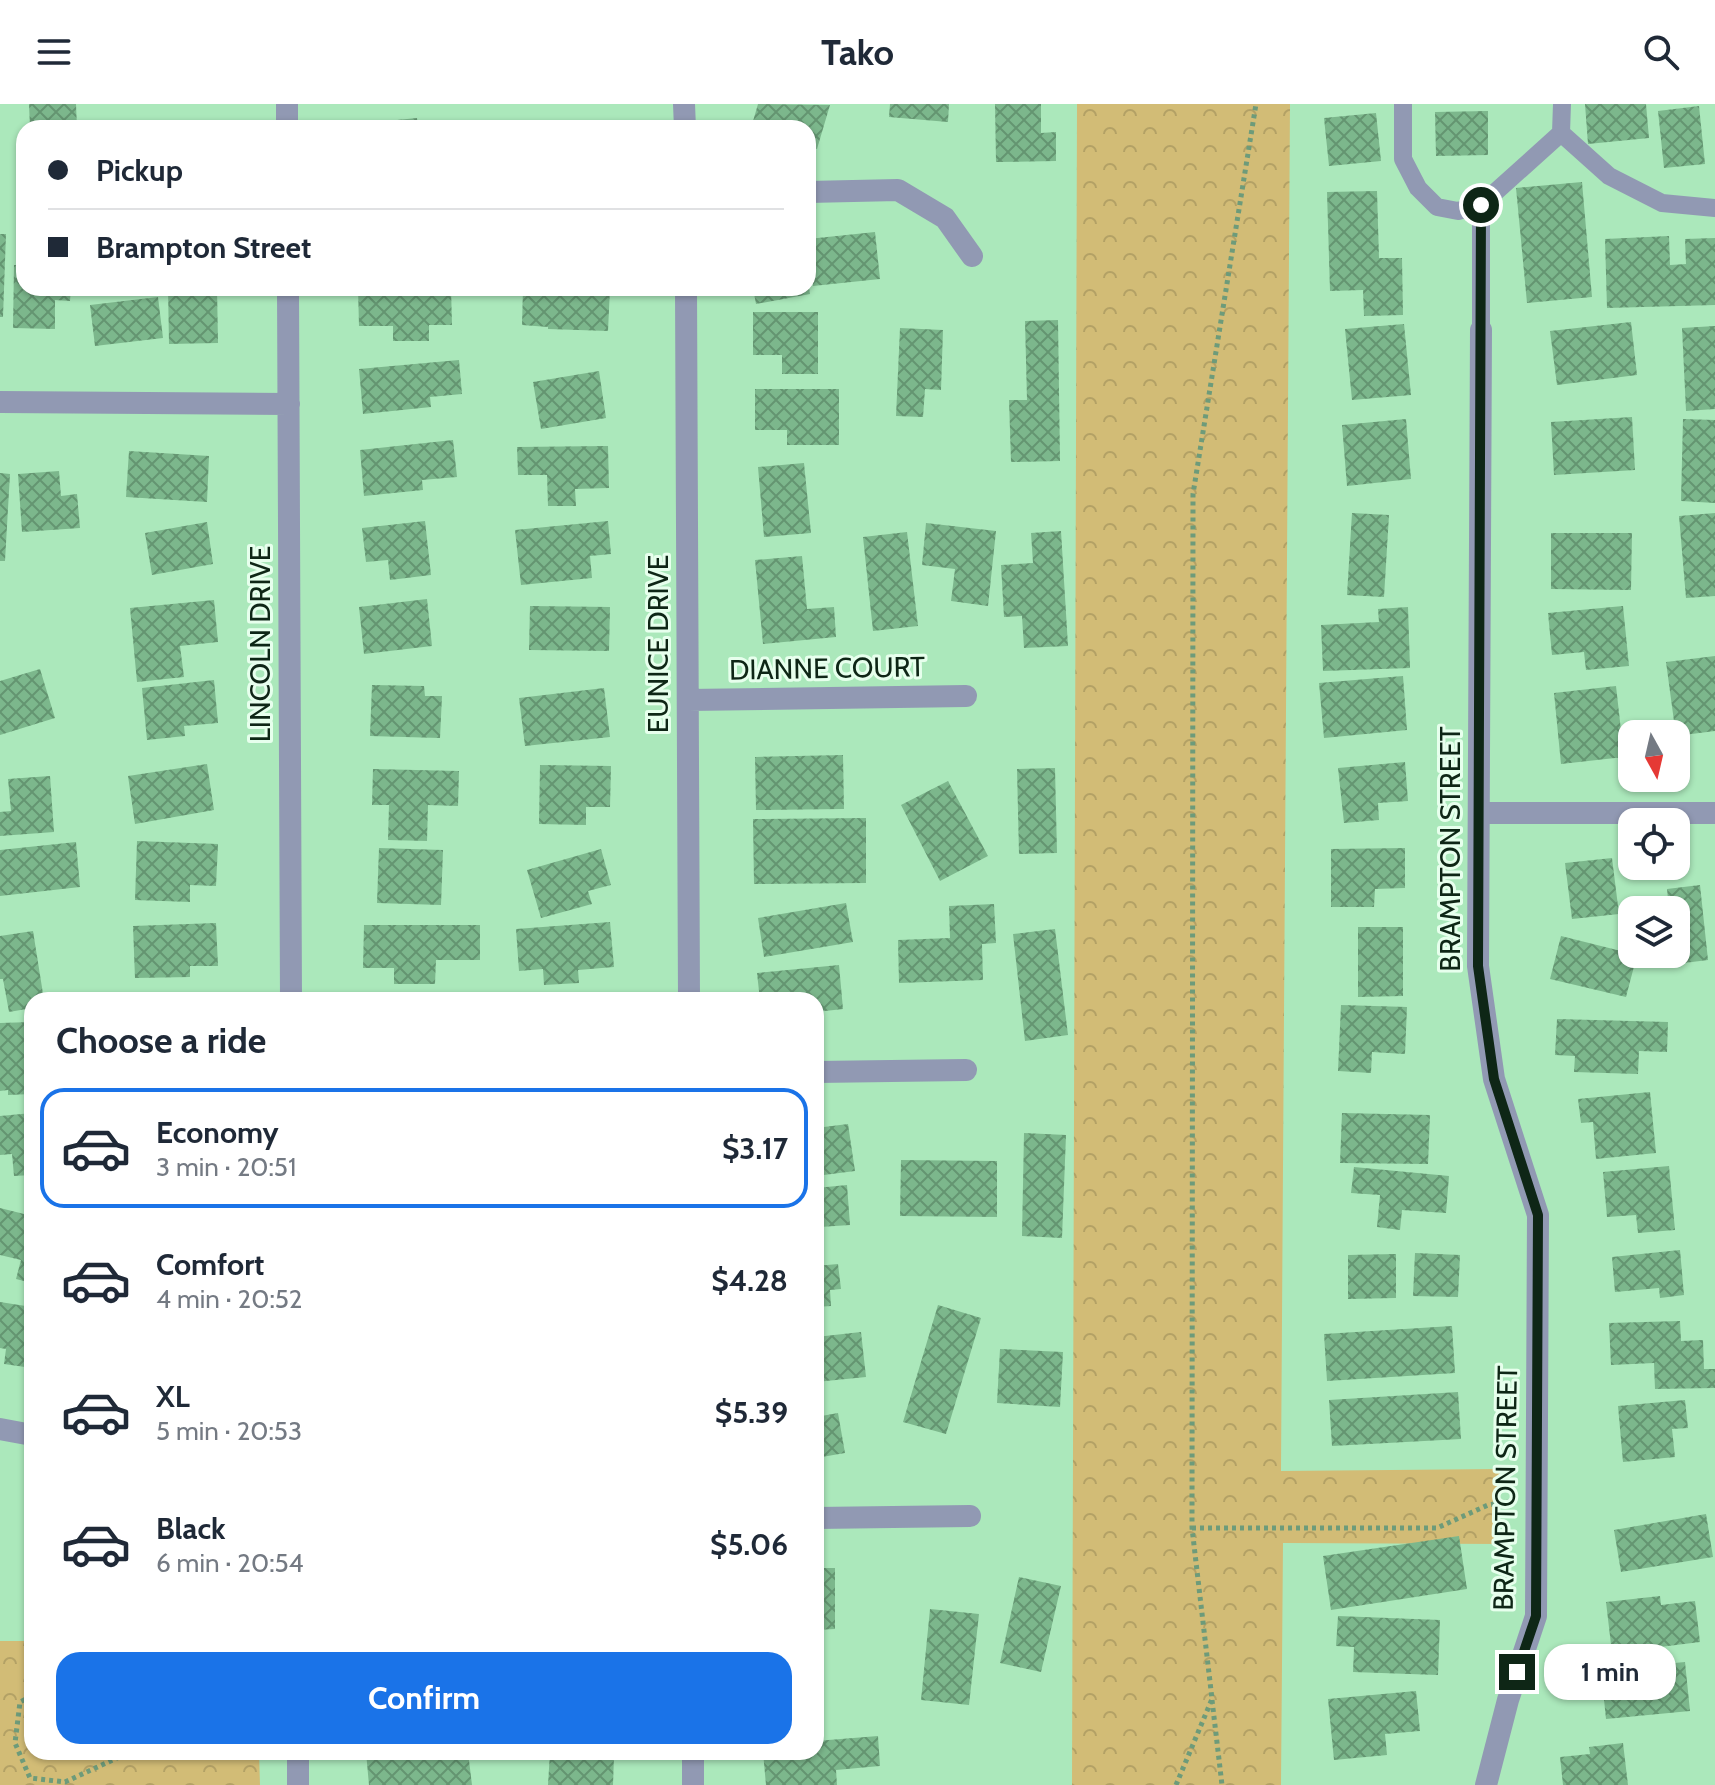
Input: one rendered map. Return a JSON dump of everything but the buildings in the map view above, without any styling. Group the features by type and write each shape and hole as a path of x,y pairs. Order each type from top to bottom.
{"street":[{"path":"816,192 898,190 945,218 972,256"},
{"name":"LINCOLN DRIVE","path":"288,296 291,992"},
{"name":"EUNICE DRIVE","path":"686,296 689,992"},
{"name":"BRAMPTON STREET","path":"1481,330 1478,966 1494,1079 1538,1215 1536,1616 1508,1700 1486,1785"},
{"path":"0,402 289,404"},
{"name":"DIANNE COURT","path":"688,700 966,696"},
{"path":"1480,813 1715,813"},
{"path":"824,1072 966,1070"},
{"path":"0,1429 24,1434"},
{"path":"824,1518 970,1516"},
{"path":"298,1760 298,1785"},
{"path":"693,1760 693,1785"}],"lane":[{"path":"1403,104 1403,159 1418,188 1437,207 1458,211 1481,205 1561,133 1562,104"},
{"path":"1561,133 1609,176 1662,203 1715,208"},
{"path":"1481,205 1481,330"}],"path":[{"path":"1222,1785 1192,1528 1193,494 1256,104"},
{"path":"1192,1528 1437,1528 1488,1505 1537,1498"},
{"path":"1176,1785 1212,1699"},
{"path":"24,1700 20,1702 15,1743 30,1778 65,1782 113,1760"}],"green space":[{"path":"1077,104 1290,104 1281,1471 1500,1469 1500,1544 1283,1543 1281,1785 1072,1785"},
{"path":"0,1641 24,1641 24,1760 259,1760 260,1785 0,1785"}],"route":[{"path":"1481,205 1478,966 1494,1079 1538,1215 1536,1616 1517,1672"}]}
